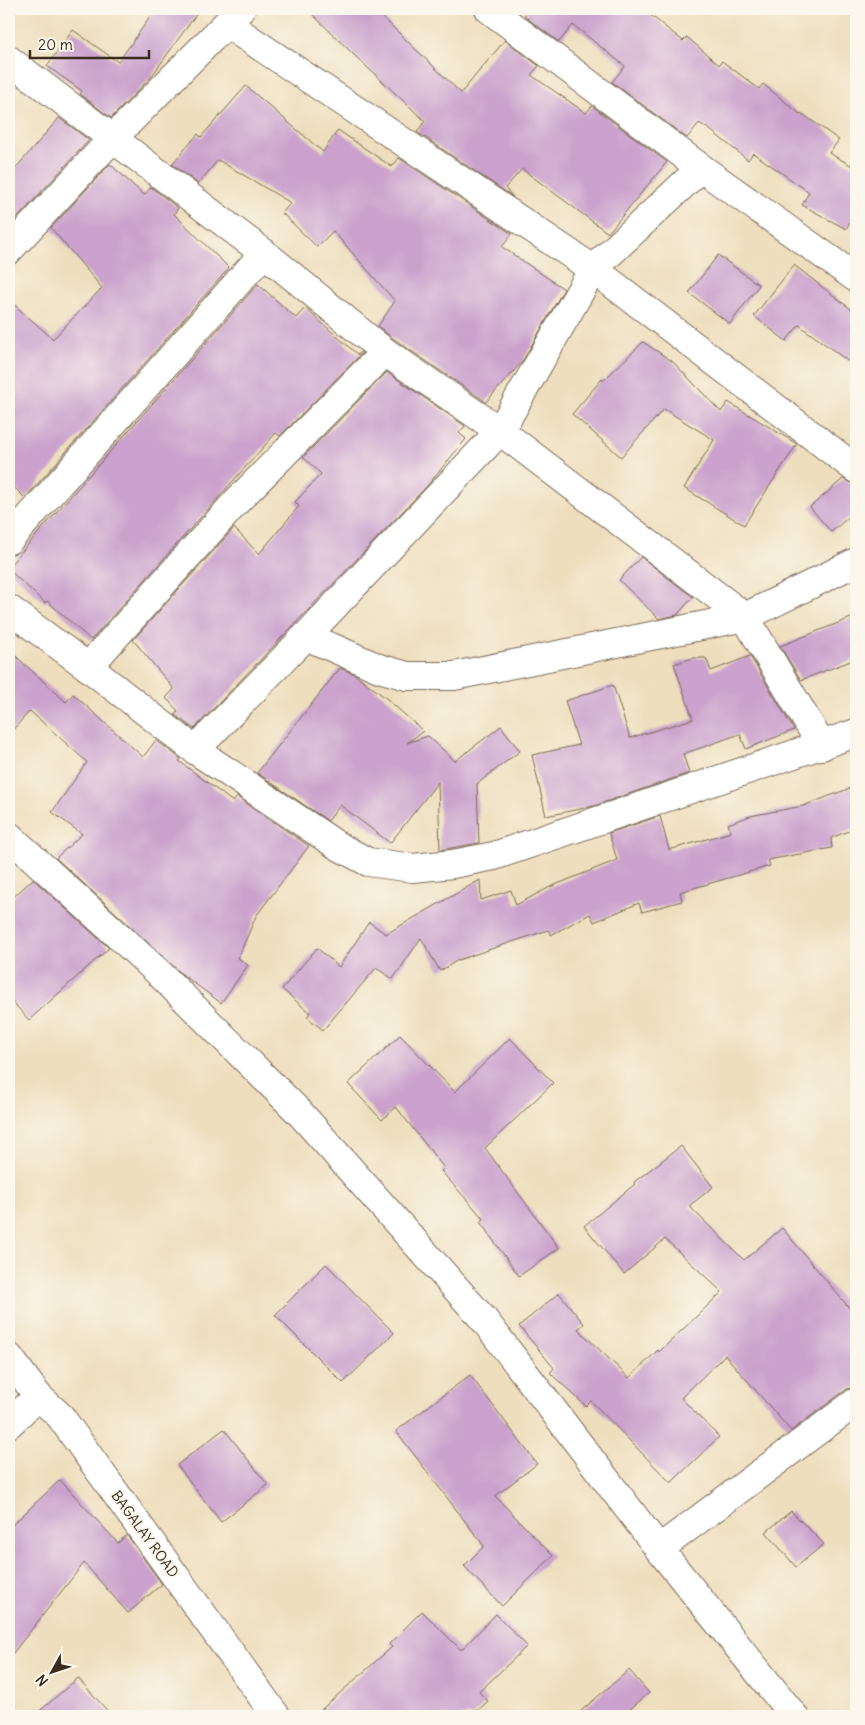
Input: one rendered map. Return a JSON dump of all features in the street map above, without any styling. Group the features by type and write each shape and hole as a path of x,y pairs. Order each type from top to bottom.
{"street":[{"path":"489,9 702,168 856,278"},
{"path":"9,250 112,139 234,16 594,269 856,469"},
{"path":"9,60 264,253 385,352 500,430 745,617 822,746"},
{"path":"195,750 306,636 500,430 594,269 702,168"},
{"path":"9,540 264,253"},
{"path":"88,667 237,501 385,352"},
{"path":"306,636 379,668 407,676 454,676 745,617 856,562"},
{"path":"9,609 88,667 195,750 338,846 368,862 413,868 453,864 494,856 856,733"},
{"path":"9,836 159,973 300,1112 485,1322 659,1548 794,1716"},
{"name":"BAGALAY ROAD","path":"9,1357 38,1396 60,1416 276,1716"},
{"path":"9,1424 38,1396"},
{"path":"659,1548 856,1402"}],"building":[{"path":"156,9 200,9 151,77 111,118 80,94 82,91 47,66 73,30 118,62"},
{"path":"307,9 374,9 461,93 505,40 539,66 531,75 586,113 592,106 667,162 608,233 522,169 505,188 513,197 417,132 425,121"},
{"path":"530,9 643,9 683,41 687,37 719,65 722,61 759,89 763,84 800,114 839,140 829,153 856,168 856,211 846,229 802,205 809,192 753,153 748,160 699,123 687,138 612,82 625,66 573,25 559,42 524,16"},
{"path":"246,86 323,152 338,130 392,167 399,158 512,234 502,247 564,289 522,362 486,402 378,326 395,301 333,231 317,247 282,213 291,203 218,160 198,184 172,164 198,134 201,137"},
{"path":"59,118 89,140 9,227 9,176"},
{"path":"110,164 144,195 151,187 178,208 174,214 229,268 25,498 9,482 9,300 53,339 102,288 51,228"},
{"path":"718,255 759,285 730,324 689,293"},
{"path":"794,265 856,313 856,367 799,325 786,341 754,316"},
{"path":"258,284 296,318 305,308 358,355 360,352 362,353 280,436 276,433 91,640 47,601 45,603 9,570 9,566"},
{"path":"643,342 672,361 721,412 728,402 797,444 744,525 684,488 714,440 664,409 621,457 572,414 602,379 603,381"},
{"path":"387,372 465,426 459,433 466,439 426,487 194,729 175,715 178,711 166,698 174,689 133,640 234,528 259,554 299,506 295,502 321,474 303,457"},
{"path":"843,479 856,484 856,511 831,532 810,507"},
{"path":"641,557 693,597 677,615 659,619 619,580"},
{"path":"856,616 856,659 801,680 780,646"},
{"path":"9,650 66,702 73,694 143,757 156,740 181,759 179,761 233,802 237,797 309,846 256,916 238,958 248,965 221,1003 183,975 56,858 82,834 52,812 87,762 30,711 9,734"},
{"path":"750,656 794,730 746,749 740,734 683,754 689,773 594,806 546,816 532,755 579,745 565,701 613,685 630,738 693,719 674,664 693,658 706,658 711,671"},
{"path":"340,668 356,675 386,698 423,731 407,743 428,736 455,761 501,726 520,751 477,784 479,843 440,850 438,782 390,843 340,805 328,821 257,773"},
{"path":"856,786 856,828 831,838 832,848 768,860 770,866 680,892 682,901 642,912 639,903 594,922 590,914 551,935 548,930 458,960 440,971 421,938 393,979 376,968 323,1030 307,1017 310,1013 282,989 317,948 339,967 369,922 386,934 480,880 481,900 511,890 516,905 550,887 617,860 609,833 660,816 669,850 731,832 728,824 750,816 803,806"},
{"path":"33,879 109,948 29,1020 9,998 9,901"},
{"path":"400,1035 455,1092 510,1038 553,1083 485,1148 559,1248 519,1276 480,1222 484,1219 441,1171 444,1168 396,1107 382,1120 348,1084"},
{"path":"681,1146 713,1187 689,1206 744,1260 782,1228 856,1316 856,1387 847,1389 791,1431 725,1355 681,1398 719,1437 671,1483 591,1401 586,1406 550,1373 554,1368 519,1326 559,1293 584,1324 578,1329 629,1378 722,1292 665,1239 624,1274 584,1226 635,1184 634,1182"},
{"path":"326,1264 394,1333 343,1383 275,1315"},
{"path":"470,1375 537,1464 495,1496 553,1556 502,1606 464,1566 484,1546 396,1431"},
{"path":"224,1429 268,1485 221,1522 177,1465"},
{"path":"60,1480 118,1543 127,1535 162,1584 128,1613 84,1563 9,1658 9,1528"},
{"path":"791,1511 824,1544 796,1567 766,1532"},
{"path":"422,1611 461,1650 496,1614 527,1646 479,1692 488,1701 472,1716 314,1716 392,1647 389,1644"},
{"path":"629,1670 649,1693 622,1716 575,1716"},
{"path":"78,1678 112,1716 34,1716"}]}
